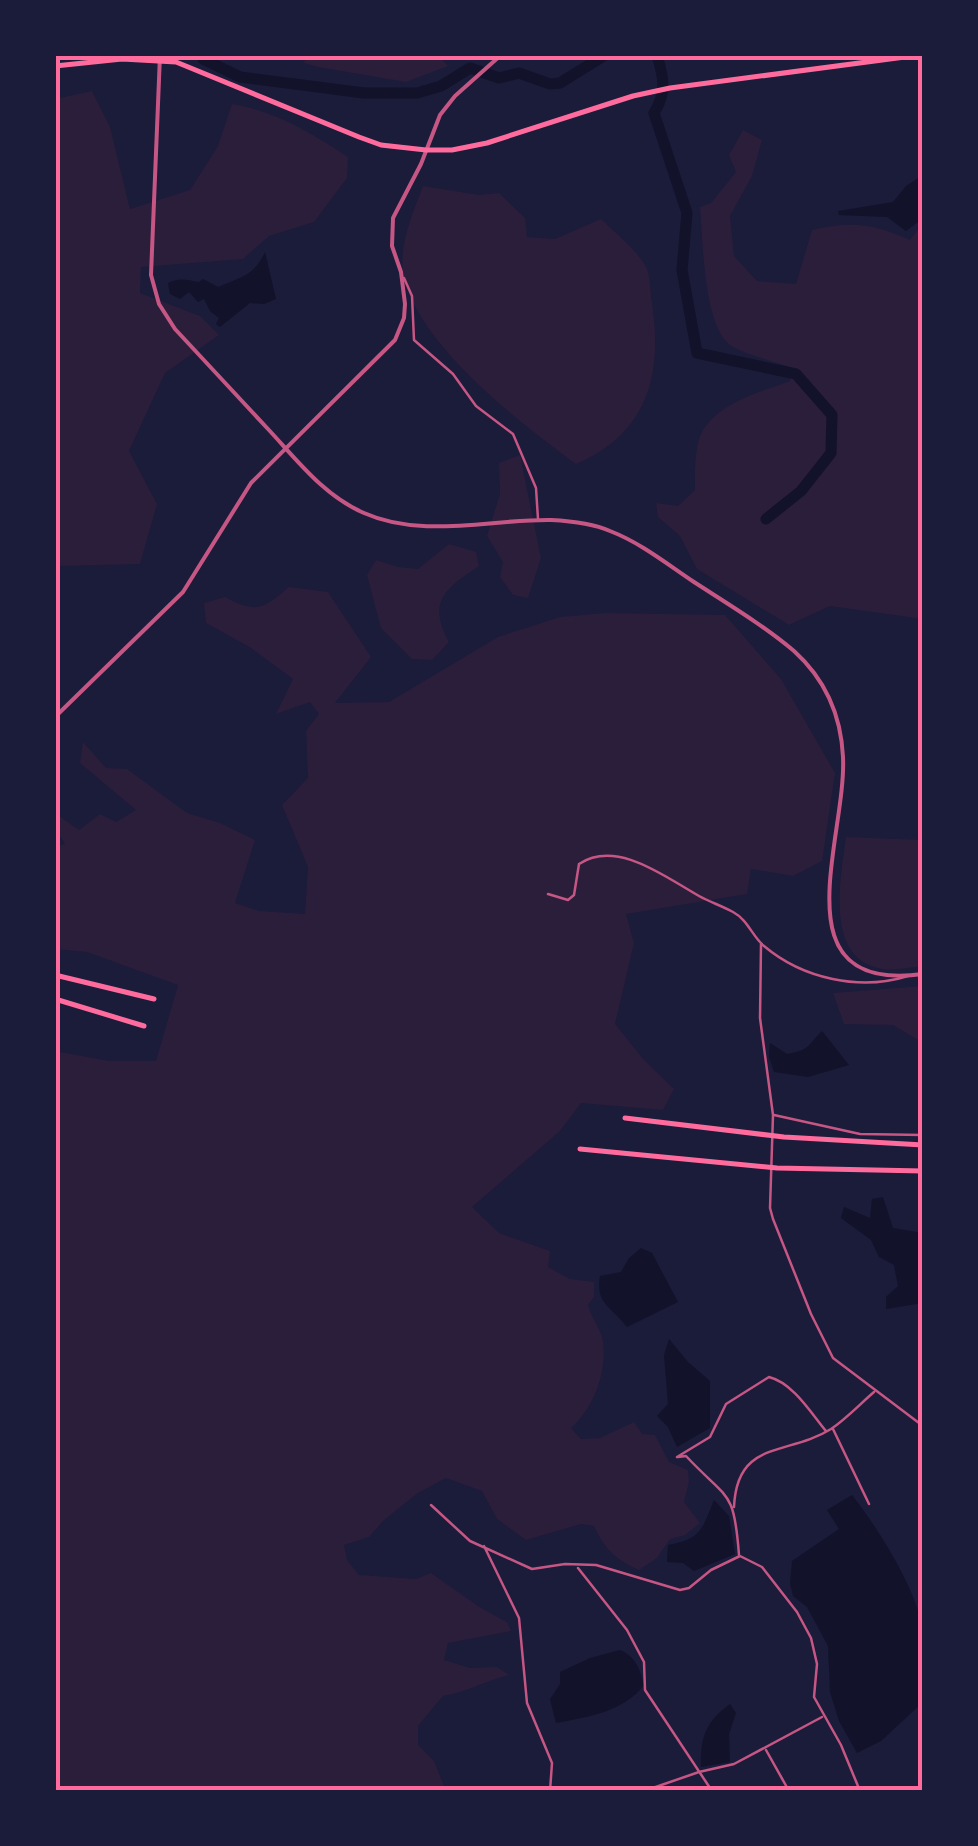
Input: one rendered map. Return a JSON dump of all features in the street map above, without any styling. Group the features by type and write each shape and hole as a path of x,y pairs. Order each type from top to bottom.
{"main road":[{"path":"55,66 122,57 160,57 370,141 452,150 659,90 920,55"},
{"path":"55,975 154,999"},
{"path":"55,999 144,1026"},
{"path":"625,1118 784,1137 923,1146"},
{"path":"580,1148 778,1168 923,1171"}],"street":[{"path":"502,55 446,106 393,218 392,246 412,296 414,340 452,374 476,406 514,434 536,488 538,520"},
{"path":"160,57 150,258 154,290 175,329 335,496 372,517 432,526 538,520 598,526 641,546 778,638 813,670 835,710 844,759 829,924 842,951 853,963 880,976 923,974"},
{"path":"55,717 183,592 251,483 395,340 404,318 401,272"},
{"path":"548,894 568,900 574,895 579,864 589,858 616,856 735,913 761,944 805,971 841,981 890,982 908,976"},
{"path":"761,944 760,1018 773,1115 773,1218 833,1358 923,1426"},
{"path":"773,1115 860,1134 923,1135"},
{"path":"734,1507 722,1488 686,1456 676,1457 710,1437 726,1404 770,1377 778,1379 826,1432"},
{"path":"740,1556 735,1487 747,1465 778,1447 826,1432 876,1390"},
{"path":"832,1428 868,1504"},
{"path":"431,1505 454,1529 532,1568 596,1566 680,1590 690,1588 711,1570 740,1556"},
{"path":"484,1546 519,1618 527,1703 552,1763 550,1791"},
{"path":"740,1556 762,1567 798,1612 812,1638 817,1664 814,1696 860,1791"},
{"path":"577,1567 627,1630 644,1662 645,1690 712,1791"},
{"path":"644,1791 734,1764 824,1717"},
{"path":"765,1748 789,1791"}],"shaded area":[{"path":"307,55 438,55 448,66 406,82 318,67 304,63"},
{"path":"92,91 110,127 130,209 190,190 218,146 232,104 278,118 348,157 347,178 314,222 269,236 243,259 141,267 140,293 200,316 219,335 165,373 129,451 157,504 140,564 55,566 55,99"},
{"path":"743,130 762,140 752,176 730,216 734,256 757,281 796,284 812,230 862,225 910,240 923,223 923,619 830,606 789,625 697,569 680,536 658,517 656,503 678,506 695,490 699,440 713,418 744,398 790,381 792,368 733,347 723,338 710,304 700,207 711,203 736,172 729,155"},
{"path":"923,175 923,204 918,222 906,231 887,217 839,215 838,211 893,202 906,186"},
{"path":"423,186 479,195 499,193 525,218 527,237 555,239 601,219 641,259 649,278 655,330 652,378 634,419 600,451 576,464 503,407 432,333 405,282 402,258"},
{"path":"265,252 276,299 264,304 250,303 220,327 216,324 219,318 204,299 198,302 189,292 180,299 170,294 168,283 177,280 203,279 218,287 240,278 256,266"},
{"path":"520,455 541,558 528,598 513,595 500,577 503,562 487,536 500,494 499,463"},
{"path":"449,544 476,552 479,566 443,597 440,616 449,642 432,660 412,659 381,628 367,575 376,560 418,569"},
{"path":"289,587 328,592 371,657 335,703 389,702 498,637 560,617 605,613 725,615 781,679 835,773 822,861 793,876 751,869 747,894 626,914 634,943 615,1024 674,1089 663,1110 581,1103 560,1131 472,1207 499,1233 550,1251 548,1267 570,1279 594,1282 594,1297 588,1305 602,1336 603,1365 592,1400 571,1428 581,1439 600,1438 634,1422 642,1434 655,1435 669,1462 688,1470 684,1502 700,1523 685,1535 670,1539 657,1558 639,1570 612,1553 594,1526 581,1524 526,1540 497,1519 482,1491 446,1478 418,1493 369,1537 344,1545 347,1560 359,1575 416,1579 431,1573 507,1622 511,1631 448,1643 444,1660 470,1668 497,1667 509,1675 443,1696 418,1726 418,1745 434,1761 446,1791 55,1791 55,1051 109,1061 156,1061 178,985 87,952 55,949 55,847 65,844 55,828 55,813 79,830 100,814 116,822 136,810 80,763 83,742 106,768 127,769 187,813 255,840 235,903 259,911 305,914 308,867 282,805 308,778 306,731 319,714 310,702 276,714 293,679 251,648 206,623 204,603 225,597 259,607"},
{"path":"846,837 923,840 923,966 883,969 864,962 851,950 840,915"},
{"path":"923,986 923,1043 893,1025 844,1024 833,993"},
{"path":"822,1031 849,1065 808,1077 774,1072 770,1043 787,1054 800,1051"},
{"path":"883,1197 893,1228 923,1233 923,1303 886,1309 886,1297 898,1286 894,1265 879,1257 871,1240 841,1218 844,1207 870,1218 872,1199"},
{"path":"641,1248 652,1253 678,1302 627,1327 602,1299 600,1276 621,1272"},
{"path":"669,1339 710,1381 710,1428 677,1447 668,1427 657,1416 668,1404 664,1355"},
{"path":"852,1495 905,1579 920,1616 924,1649 923,1702 881,1741 857,1753 839,1721 830,1692 828,1646 807,1607 793,1596 790,1583 792,1561 839,1529 827,1510"},
{"path":"714,1500 729,1516 735,1554 694,1571 683,1563 667,1562 668,1545 699,1532"},
{"path":"620,1650 636,1664 644,1685 615,1707 556,1723 550,1699 560,1684 560,1672"},
{"path":"730,1704 736,1713 729,1734 730,1762 701,1767 706,1731"}],"waterway":[{"path":"203,59 240,77 364,93 417,93 441,86 470,68 499,78 519,73 550,84 560,83 605,55"},
{"path":"657,55 663,85 654,113 687,213 682,270 697,353 796,374 832,415 831,453 801,491 766,519"}]}
